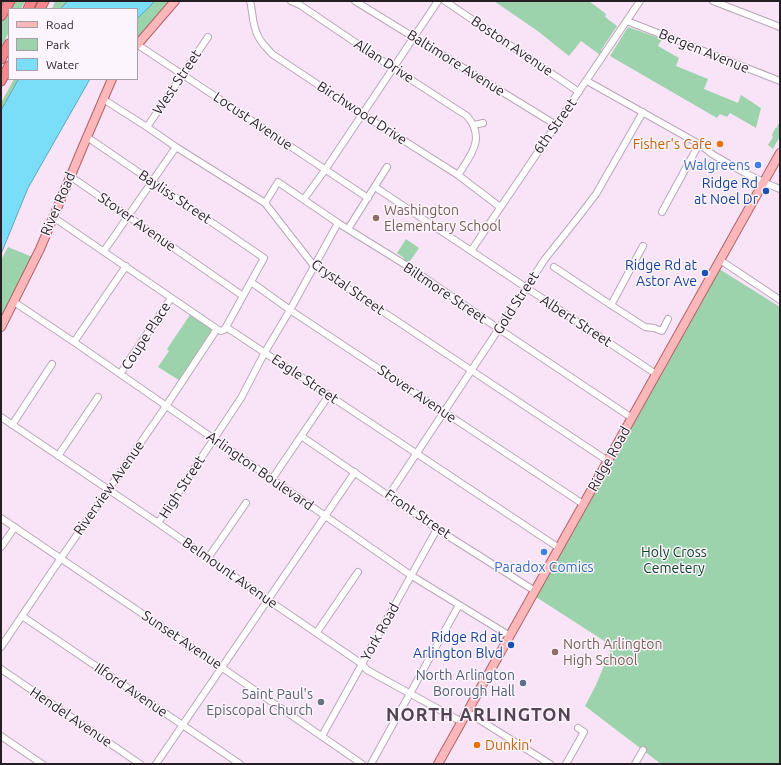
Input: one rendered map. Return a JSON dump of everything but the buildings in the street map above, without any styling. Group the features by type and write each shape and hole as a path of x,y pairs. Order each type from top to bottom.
{"highway":[{"path":"1,16 10,1"},
{"path":"1,59 8,46"},
{"path":"1,81 8,68"}],"main road":[{"path":"138,44 175,1"},
{"name":"River Road","path":"1,327 40,248 112,80"},
{"name":"Ridge Road","path":"438,764 780,153"}],"street":[{"name":"Birchwood Drive","path":"252,1 257,35 272,54 362,114 458,175 500,207"},
{"name":"Allan Drive","path":"291,1 300,5 393,68 462,111 474,125"},
{"name":"Baltimore Avenue","path":"355,1 556,125"},
{"path":"304,199 438,1"},
{"name":"Boston Avenue","path":"445,1 579,92"},
{"name":"6th Street","path":"471,251 640,1"},
{"path":"713,1 780,27"},
{"name":"Bergen Avenue","path":"627,21 780,82"},
{"name":"West Street","path":"147,127 208,37"},
{"name":"Locust Avenue","path":"138,46 183,74 368,198"},
{"path":"587,80 699,144 711,153 747,174 763,183 780,189"},
{"name":"Crystal Street","path":"103,99 265,203 314,266 608,461"},
{"name":"Gold Street","path":"389,495 545,259 596,194 643,112"},
{"path":"458,175 476,145 474,125 483,123"},
{"name":"Bayliss Street","path":"87,137 264,258 250,282"},
{"path":"662,212 699,144"},
{"path":"104,251 176,147"},
{"path":"348,228 387,167"},
{"name":"Stover Avenue","path":"70,176 243,296"},
{"name":"Biltmore Street","path":"265,203 278,182 338,223 409,267 632,418"},
{"name":"Albert Street","path":"375,187 656,374"},
{"path":"53,217 217,329 224,330 250,282"},
{"name":"High Street","path":"158,524 241,398 265,352 338,223"},
{"path":"611,305 643,246"},
{"path":"720,260 780,300"},
{"path":"74,342 126,266"},
{"path":"554,267 645,327 662,331 668,319"},
{"name":"Stover Avenue","path":"250,282 584,504"},
{"name":"Coupe Place","path":"120,374 171,298"},
{"name":"Arlington Boulevard","path":"14,302 412,576 510,636"},
{"name":"Eagle Street","path":"226,327 559,548"},
{"name":"Riverview Avenue","path":"1,647 217,329"},
{"path":"12,424 52,364"},
{"path":"272,479 328,395"},
{"path":"58,456 98,397"},
{"name":"Belmount Avenue","path":"1,417 317,632 362,664 367,670 462,722"},
{"name":"Front Street","path":"301,436 437,528 535,591"},
{"path":"156,764 355,472"},
{"path":"208,558 246,503"},
{"name":"Sunset Avenue","path":"1,518 362,764"},
{"path":"1,548 15,527"},
{"name":"York Road","path":"322,736 412,576 437,528"},
{"path":"317,632 358,572"},
{"path":"371,764 459,605"},
{"name":"Ilford Avenue","path":"22,616 240,764"},
{"name":"Hendel Avenue","path":"1,669 140,764"},
{"path":"467,712 550,764"},
{"path":"566,764 584,732 578,728"},
{"path":"1,736 42,764"},
{"path":"634,764 643,750"}],"green space":[{"path":"1,1 25,1 22,8 8,8 8,34 1,48"},
{"path":"55,1 68,1 62,8 52,8"},
{"path":"155,1 175,1 138,44 138,18"},
{"path":"494,1 589,1 606,14 605,17 617,26 601,50 605,54 603,57 581,41 569,56 539,32"},
{"path":"628,27 662,39 658,46 679,58 676,66 708,79 704,89 738,103 741,95 761,108 756,128 730,113 727,117 720,114 717,118 610,56"},
{"path":"13,80 18,80 1,111 1,103"},
{"path":"780,123 780,136 773,149 768,145 773,137 772,135 776,127 777,128 778,124"},
{"path":"406,239 419,248 408,264 403,261 404,258 397,253"},
{"path":"8,247 35,258 1,327 1,260"},
{"name":"Holy Cross Cemetery","path":"716,267 780,307 780,764 661,764 585,706 596,685 612,646 533,595"},
{"path":"192,312 217,329 182,382 158,367 169,351 167,349"}],"water":[{"path":"68,1 155,1 138,18 138,8 62,8"},
{"path":"18,80 89,80 28,188 1,254 1,111"}],"place":[{"name":"Fisher's Cafe","path":"720,144"},
{"name":"Walgreens","path":"758,165"},
{"name":"Ridge Rd at Noel Dr","path":"766,191"},
{"name":"Washington Elementary School","path":"376,218"},
{"name":"Ridge Rd at Astor Ave","path":"705,273"},
{"name":"Paradox Comics","path":"544,552"},
{"name":"Ridge Rd at Arlington Blvd","path":"511,645"},
{"name":"North Arlington High School","path":"555,652"},
{"name":"North Arlington Borough Hall","path":"523,683"},
{"name":"Saint Paul's Episcopal Church","path":"321,702"},
{"name":"Dunkin'","path":"477,745"}],"district":[{"name":"NORTH ARLINGTON","path":"479,715"}]}
